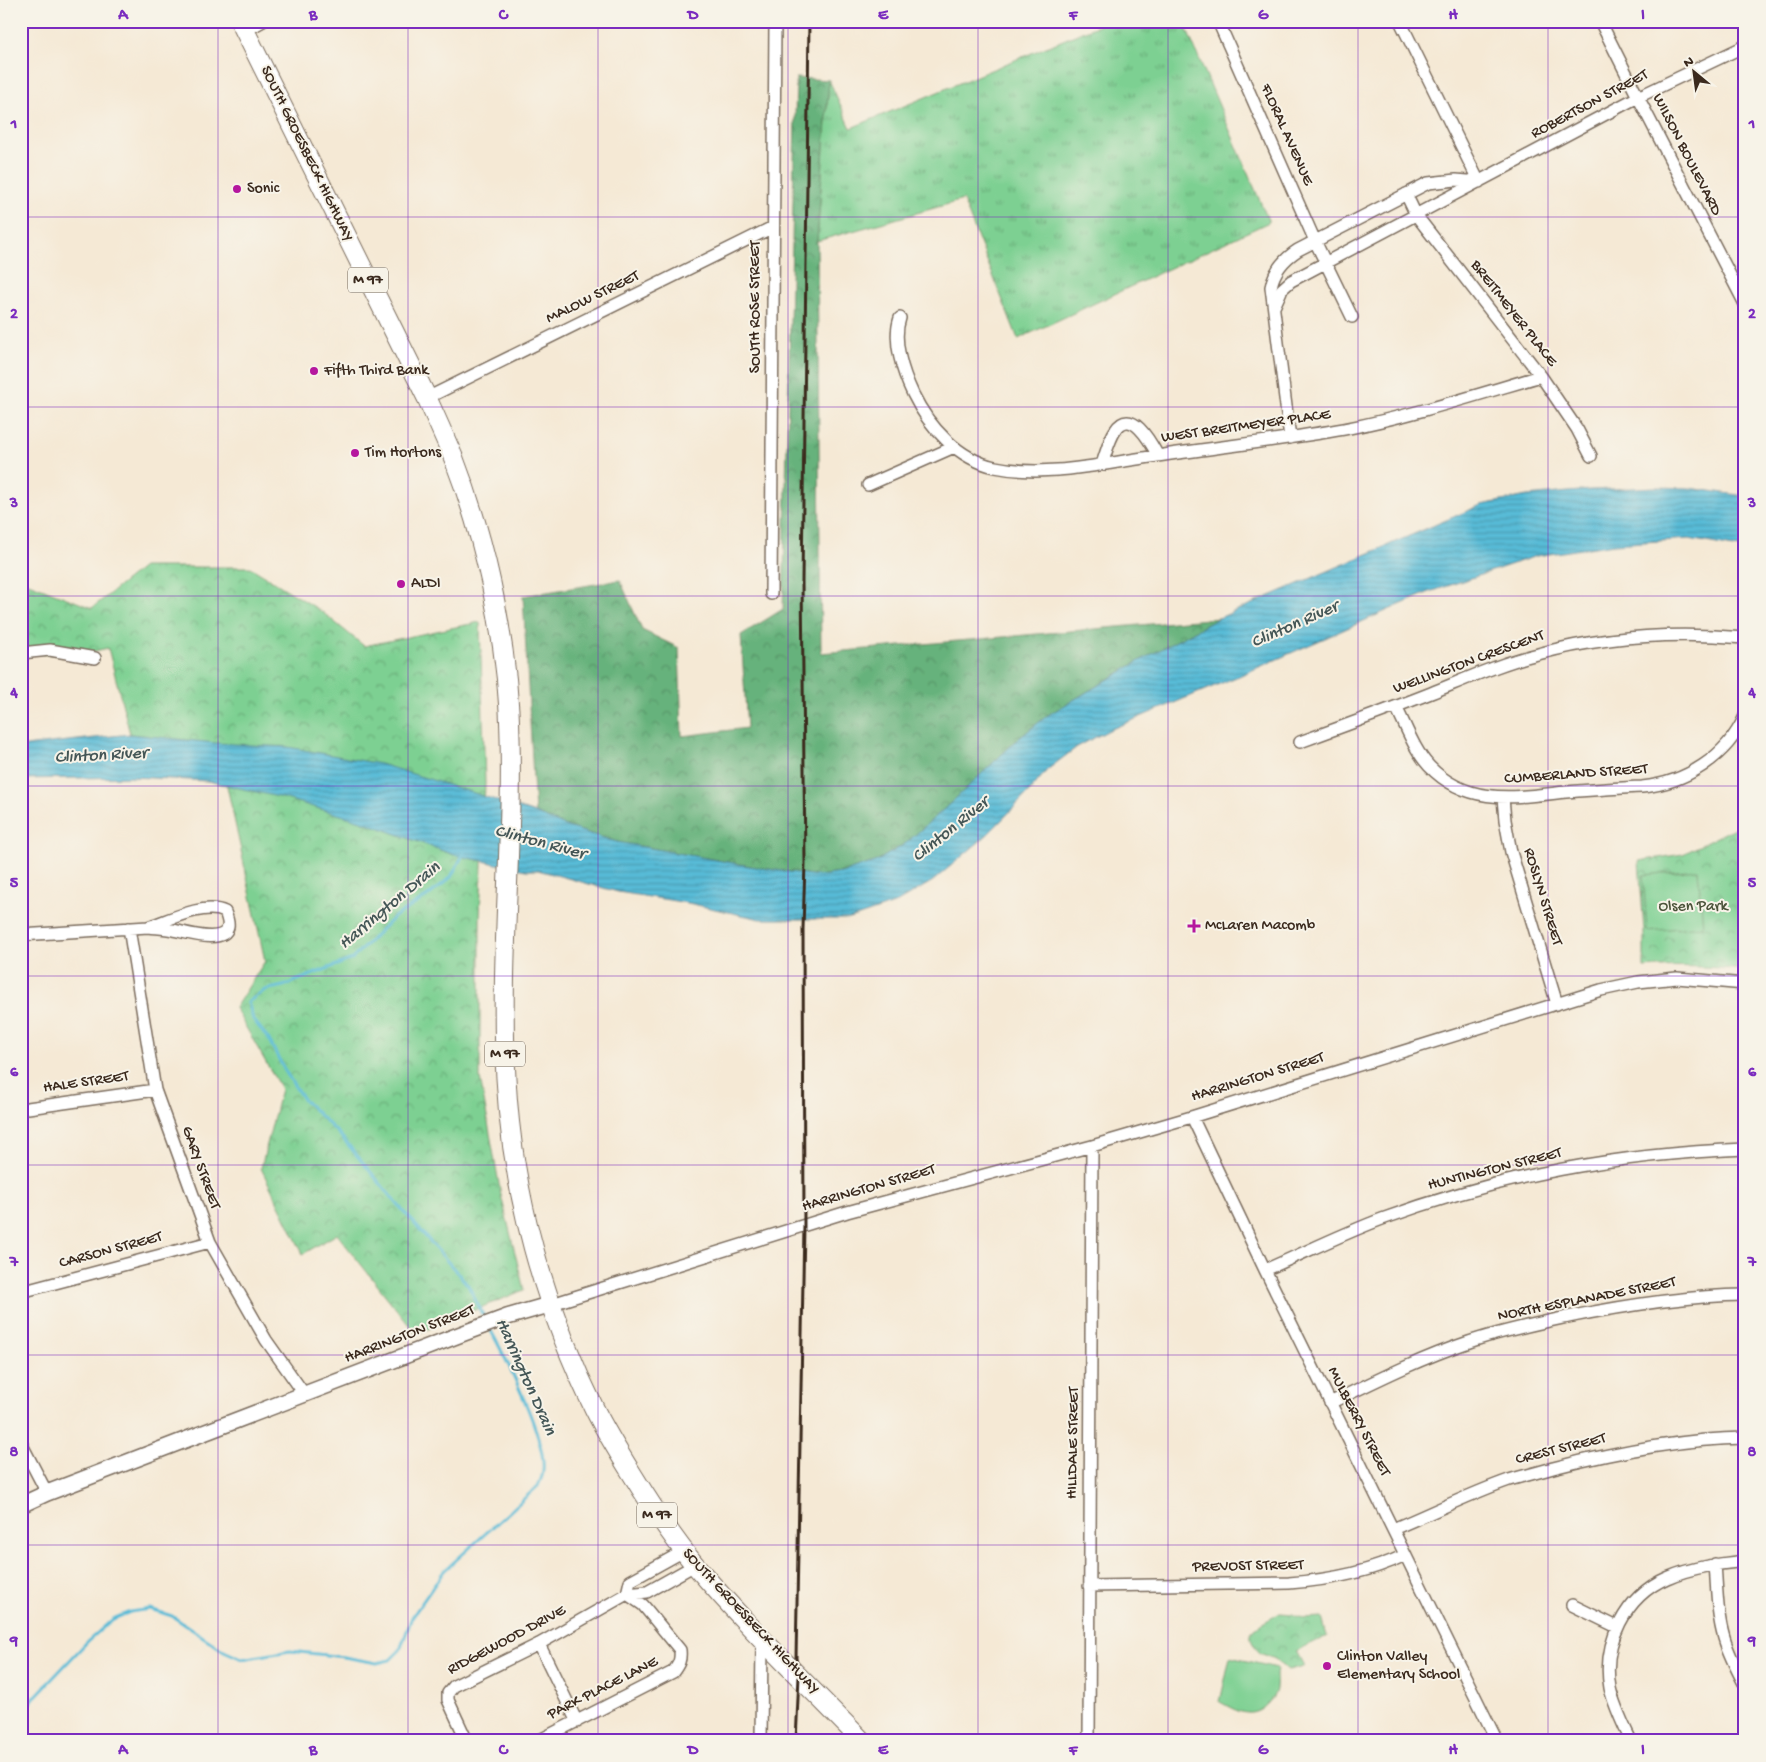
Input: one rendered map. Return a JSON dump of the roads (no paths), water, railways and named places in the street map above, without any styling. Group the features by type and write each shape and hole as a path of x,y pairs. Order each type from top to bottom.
{"main road":[{"name":"SOUTH GROESBECK HIGHWAY","path":"242,26 427,398 454,459 468,502 492,594 502,645 510,731 504,1030 509,1119 514,1158 527,1223 539,1267 563,1339 596,1413 654,1510 690,1558 762,1640 862,1741"}],"street":[{"path":"242,26 263,21"},
{"name":"SOUTH ROSE STREET","path":"770,594 775,21"},
{"name":"FLORAL AVENUE","path":"1218,21 1315,241 1352,317"},
{"path":"1290,438 1271,287 1277,270 1286,258 1315,241 1428,183 1443,180 1479,182 1400,21"},
{"name":"WILSON BOULEVARD","path":"1600,21 1745,304"},
{"name":"ROBERTSON STREET","path":"1274,306 1286,284 1638,97 1745,46"},
{"name":"BREITMEYER PLACE","path":"1406,194 1416,215 1541,376 1576,429 1591,456"},
{"name":"MALOW STREET","path":"427,398 773,227"},
{"name":"WEST BREITMEYER PLACE","path":"900,318 897,326 898,342 904,370 912,392 929,422 954,447 976,460 994,467 1012,469 1060,470 1290,438 1398,417 1541,376"},
{"path":"1102,464 1115,430 1125,423 1138,426 1158,456"},
{"path":"868,485 954,447"},
{"name":"WELLINGTON CRESCENT","path":"1300,742 1498,667 1559,648 1590,642 1636,638 1720,636 1745,638"},
{"path":"21,653 50,650 95,658"},
{"name":"CUMBERLAND STREET","path":"1396,707 1423,758 1445,780 1471,792 1503,798 1664,784 1704,765 1722,750 1735,736 1745,716"},
{"name":"ROSLYN STREET","path":"1503,798 1511,852 1557,1004"},
{"path":"21,934 148,927 213,937 224,934 227,931 228,924 224,912 219,909 209,908 148,927"},
{"name":"GARY STREET","path":"129,928 155,1090 210,1242 266,1340 305,1395"},
{"name":"HARRINGTON STREET","path":"21,1505 464,1333 846,1212 1192,1117 1601,990 1652,980 1677,978 1745,984"},
{"name":"HALE STREET","path":"21,1109 155,1090"},
{"name":"MULBERRY STREET","path":"1192,1117 1330,1403 1497,1741"},
{"name":"HILLDALE STREET","path":"1089,1741 1092,1146"},
{"name":"HUNTINGTON STREET","path":"1265,1270 1352,1230 1414,1208 1496,1184 1600,1162 1686,1151 1745,1148"},
{"name":"CARSON STREET","path":"21,1292 210,1242"},
{"name":"NORTH ESPLANADE STREET","path":"1330,1403 1442,1352 1469,1342 1533,1324 1650,1302 1745,1294"},
{"name":"CREST STREET","path":"1393,1529 1468,1496 1511,1480 1577,1462 1620,1452 1679,1443 1721,1438 1745,1438"},
{"path":"21,1443 48,1493"},
{"name":"PREVOST STREET","path":"1089,1586 1289,1583 1322,1580 1367,1570 1405,1555"},
{"name":"RIDGEWOOD DRIVE","path":"628,1594 630,1581 690,1558"},
{"name":"RIDGEWOOD DRIVE","path":"468,1741 448,1700 450,1689 539,1644 628,1594 647,1592 690,1558"},
{"path":"1631,1741 1612,1698 1609,1679 1610,1649 1617,1627 1632,1604 1650,1587 1678,1574 1716,1564 1745,1561"},
{"path":"1716,1564 1719,1612 1724,1637 1745,1685"},
{"name":"PARK PLACE LANE","path":"538,1741 673,1672 679,1664 681,1660 680,1650 643,1604 628,1594"},
{"path":"1572,1605 1617,1627"},
{"path":"761,1741 762,1640"},
{"path":"539,1644 577,1722"}],"water":[{"name":"Clinton River","path":"1656,487 1689,488 1745,496 1745,549 1689,539 1614,544 1536,556 1427,593 1241,675 1109,730 1077,747 1047,770 1029,792 987,835 933,881 894,904 850,919 760,919 688,903 618,892 538,870 526,870 454,855 361,821 283,798 208,781 134,777 21,779 21,747 33,745 130,734 215,743 288,747 380,764 535,813 568,827 617,842 761,868 819,876 841,873 877,861 906,843 1018,739 1048,715 1141,660 1219,618 1481,505 1527,496 1590,490"}],"waterway":[{"name":"Harrington Drain","path":"464,853 451,877 428,896 394,917 352,959 283,986 265,990 248,1002 253,1019 269,1040 285,1071 303,1099 340,1135 468,1285 486,1321"},
{"name":"Harrington Drain","path":"21,1714 87,1642 113,1619 130,1612 150,1609 172,1616 224,1651 242,1659 290,1651 377,1663 390,1660 400,1650 412,1617 444,1571 538,1486 542,1477 543,1457 532,1420 506,1359 490,1329"}],"railway":[{"path":"796,1741 799,1676 796,1658 804,1226 803,929 805,863 802,581 809,21"}],"place":[{"name":"Sonic","path":"237,189"},
{"name":"Fifth Third Bank","path":"314,371"},
{"name":"Tim Hortons","path":"355,453"},
{"name":"ALDI","path":"401,584"},
{"name":"McLaren Macomb","path":"1194,926"},
{"name":"Clinton Valley Elementary School","path":"1327,1666"}],"park label":[{"name":"Olsen Park","path":"1693,907"}]}
